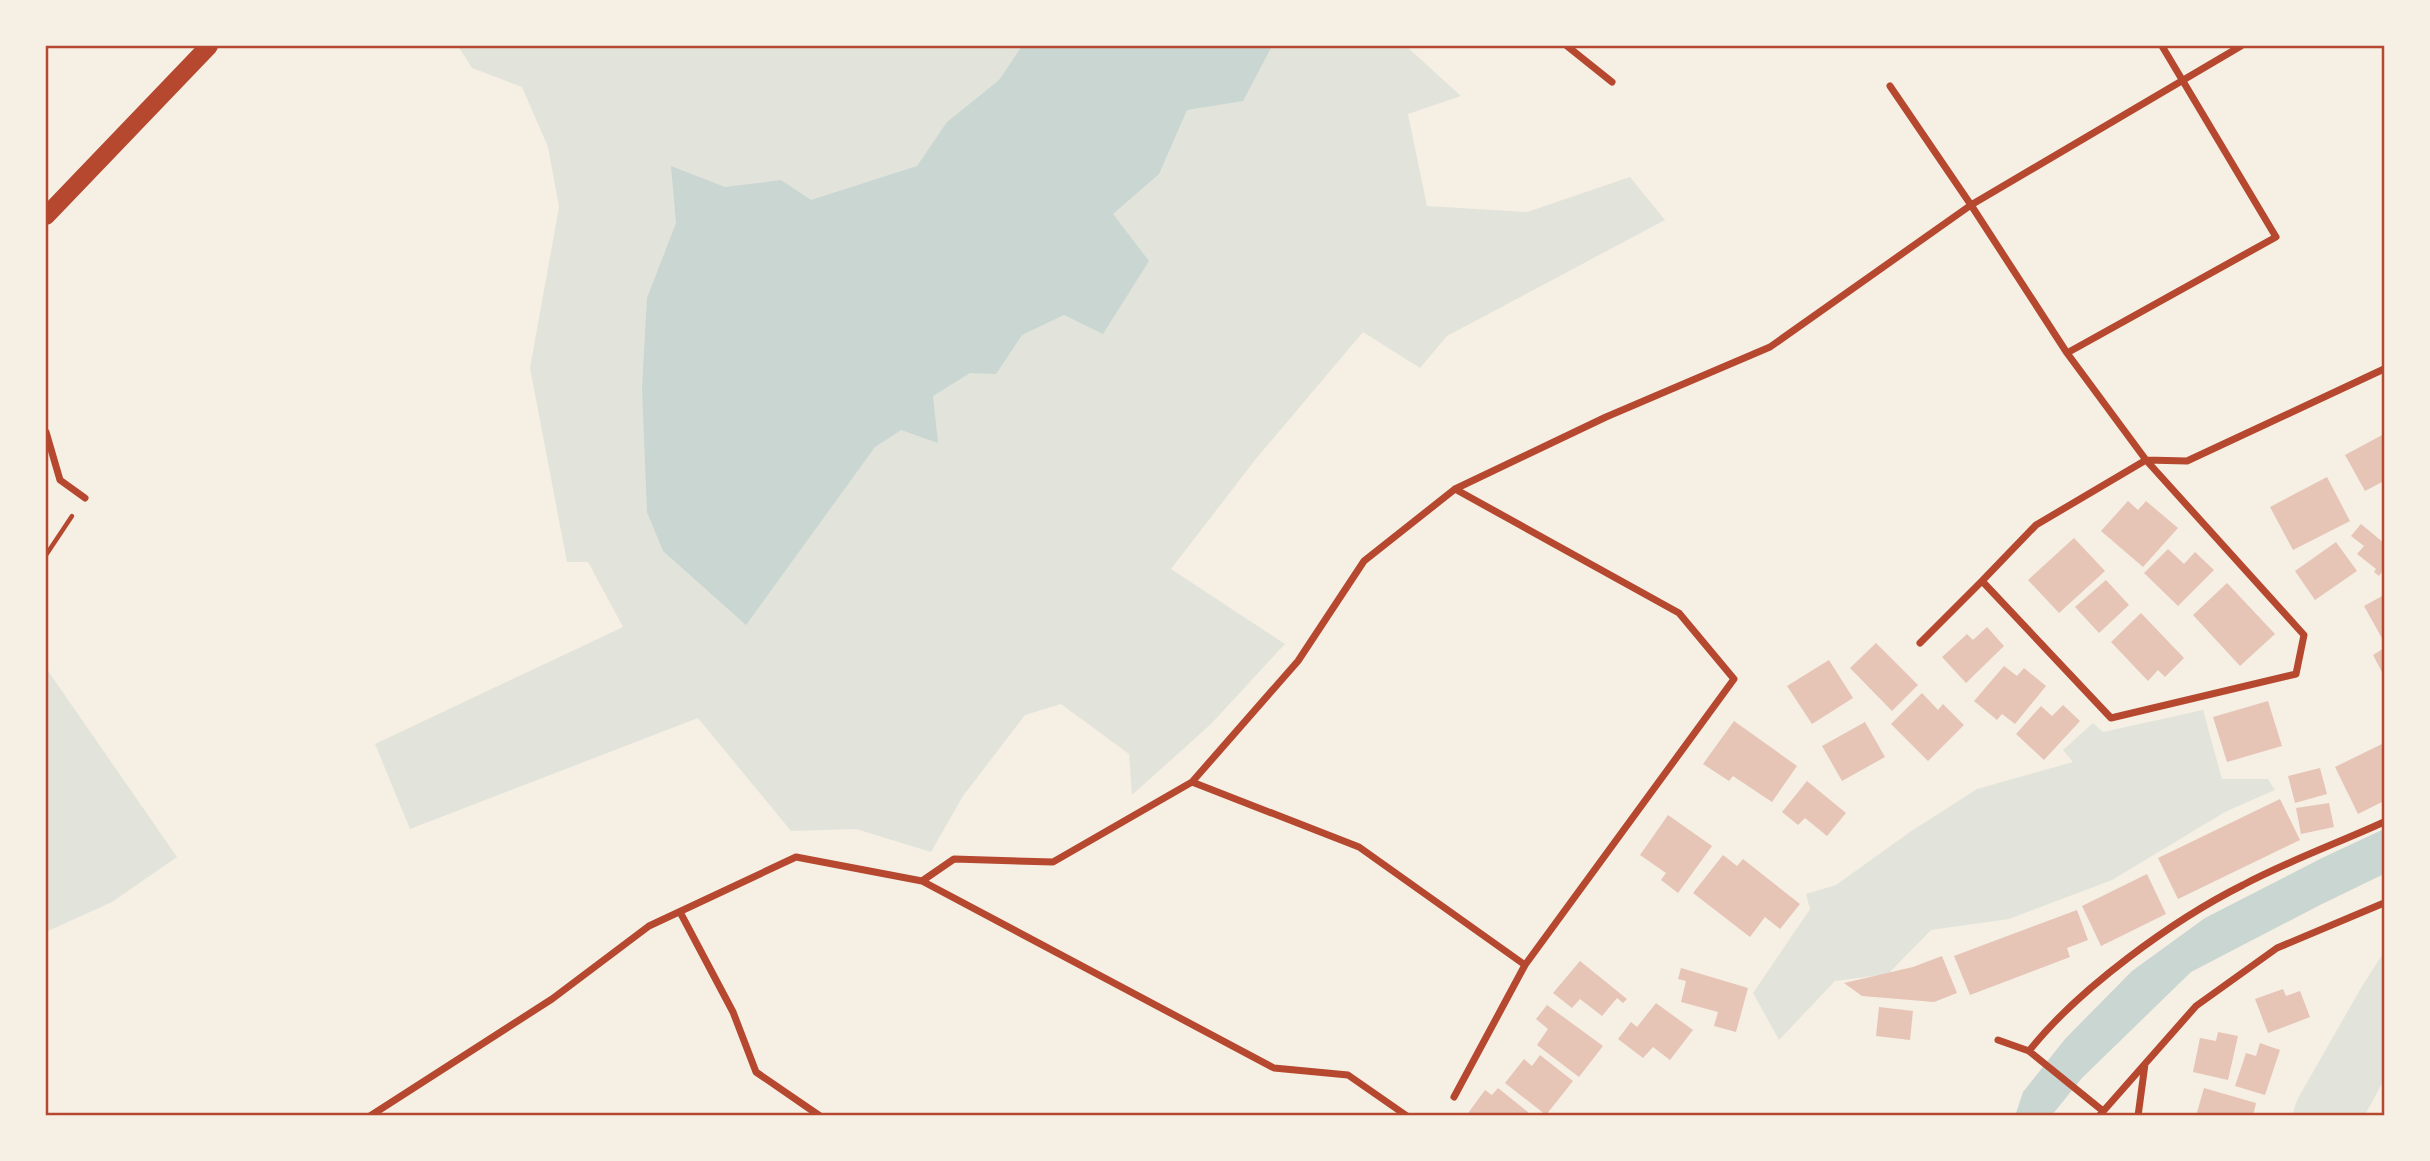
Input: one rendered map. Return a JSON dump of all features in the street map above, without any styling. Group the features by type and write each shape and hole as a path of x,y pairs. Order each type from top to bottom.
{"main road":[{"path":"46,216 209,46"}],"street":[{"path":"1567,46 1612,82"},
{"path":"2067,353 2276,237 2162,46"},
{"path":"922,881 954,859 1053,862 1192,782 1298,661 1364,561 1455,489 1606,417 1770,347 1971,205 2241,46"},
{"path":"1890,86 2067,353 2146,460 2304,635 2296,674 2111,718 1982,581"},
{"path":"1920,643 2036,525 2146,460 2187,461 2385,369"},
{"path":"46,432 60,480 85,498"},
{"path":"1454,1097 1525,965 1734,679 1679,613 1455,489"},
{"path":"1192,782 1359,847 1525,965"},
{"path":"2029,1051 2043,1034 2102,979 2180,922 2243,885 2385,822"},
{"path":"370,1115 552,999 649,926 796,857 922,881 1274,1068 1348,1075 1407,1115"},
{"path":"1998,1040 2029,1051 2101,1113 2196,1006 2277,947 2385,903"},
{"path":"680,912 733,1012 755,1072 820,1115"},
{"path":"2138,1115 2145,1063"}],"path":[{"path":"46,555 85,498"}],"shaded area":[{"path":"458,46 1406,46 1461,96 1408,114 1427,206 1527,212 1630,177 1665,220 1447,336 1420,368 1363,332 1255,460 1171,569 1285,644 1211,724 1132,795 1129,754 1061,704 1025,715 963,796 931,852 856,829 791,831 698,718 410,829 375,744 623,627 588,562 567,562 530,368 559,207 548,147 522,87 472,68"},
{"path":"1022,46 1272,46 1243,101 1187,110 1159,174 1113,214 1149,261 1103,334 1064,315 1022,335 996,374 970,373 933,396 938,443 901,430 875,447 746,625 663,551 647,512 642,388 647,298 676,223 671,166 725,187 781,180 811,200 917,166 947,122 999,80"},
{"path":"46,668 177,857 112,902 46,932"},
{"path":"2203,710 2222,779 2268,779 2275,790 2225,812 2112,880 2009,919 1931,930 1888,974 1835,981 1779,1040 1753,993 1810,909 1806,894 1836,885 1910,832 1977,789 2073,762 2063,750 2093,723 2103,732"},
{"path":"2384,829 2384,874 2191,972 2082,1078 2052,1115 2015,1116 2023,1092 2065,1039 2132,971 2205,918"},
{"path":"2384,952 2384,1080 2365,1115 2292,1116 2297,1100"}],"building":[{"path":"2384,434 2384,481 2365,491 2345,455"},
{"path":"2327,477 2350,521 2293,550 2270,507"},
{"path":"2128,501 2138,510 2146,501 2178,528 2143,567 2101,531"},
{"path":"2361,524 2384,543 2384,569 2379,576 2374,572 2376,569 2357,554 2364,546 2351,536"},
{"path":"2074,538 2105,571 2059,613 2028,580"},
{"path":"2336,542 2357,571 2315,600 2295,571"},
{"path":"2168,549 2184,564 2195,552 2214,570 2178,606 2144,573"},
{"path":"2106,580 2129,605 2099,633 2075,607"},
{"path":"2227,583 2275,634 2240,666 2193,615"},
{"path":"2384,595 2384,642 2364,606"},
{"path":"2141,613 2184,658 2165,677 2158,670 2148,681 2111,642"},
{"path":"1987,627 2004,646 1966,683 1942,657 1967,634 1973,640"},
{"path":"1876,643 1918,685 1892,711 1850,668"},
{"path":"2384,648 2384,676 2373,655"},
{"path":"1829,660 1853,698 1812,724 1787,686"},
{"path":"2004,666 2017,676 2024,668 2046,686 2015,724 2002,714 1997,720 1974,701"},
{"path":"1922,693 1938,710 1943,704 1964,725 1928,761 1891,724"},
{"path":"2268,701 2282,746 2227,762 2213,717"},
{"path":"2063,705 2080,721 2044,760 2016,734 2041,706 2052,716"},
{"path":"1734,721 1797,766 1772,802 1733,776 1729,781 1703,764"},
{"path":"1865,722 1885,757 1842,781 1822,746"},
{"path":"2384,743 2384,801 2358,814 2335,767"},
{"path":"2320,768 2327,794 2295,803 2288,776"},
{"path":"1807,781 1846,813 1827,836 1805,818 1798,825 1782,812"},
{"path":"2280,799 2300,840 2178,899 2158,858"},
{"path":"2329,803 2334,827 2301,834 2296,808"},
{"path":"1668,815 1712,846 1678,893 1661,880 1666,873 1640,855"},
{"path":"1723,855 1737,866 1743,859 1800,904 1780,929 1765,917 1750,937 1693,893"},
{"path":"2147,874 2166,914 2101,946 2082,906"},
{"path":"2077,910 2088,940 2067,948 2070,957 1970,995 1954,956"},
{"path":"1942,956 1957,993 1934,1002 1862,996 1844,983 1913,967"},
{"path":"1580,961 1627,999 1623,1003 1617,998 1602,1016 1580,999 1572,1008 1553,993"},
{"path":"1681,968 1748,988 1736,1032 1714,1026 1718,1012 1681,1002 1686,981 1678,979"},
{"path":"2283,989 2286,996 2300,991 2310,1017 2268,1033 2255,999"},
{"path":"1656,1003 1693,1030 1670,1060 1653,1047 1643,1058 1618,1039 1631,1022 1637,1027"},
{"path":"1547,1005 1603,1046 1579,1077 1537,1045 1548,1029 1536,1019"},
{"path":"1879,1007 1913,1011 1910,1040 1876,1036"},
{"path":"2218,1032 2238,1036 2228,1080 2193,1072 2200,1038 2216,1041"},
{"path":"2260,1043 2280,1050 2265,1095 2235,1086 2246,1053 2256,1056"},
{"path":"1540,1055 1573,1081 1546,1115 1505,1083 1524,1059 1532,1066"},
{"path":"1498,1088 1528,1112 1526,1116 1466,1116 1485,1090 1492,1095"},
{"path":"2204,1088 2256,1103 2253,1116 2196,1116"}]}
